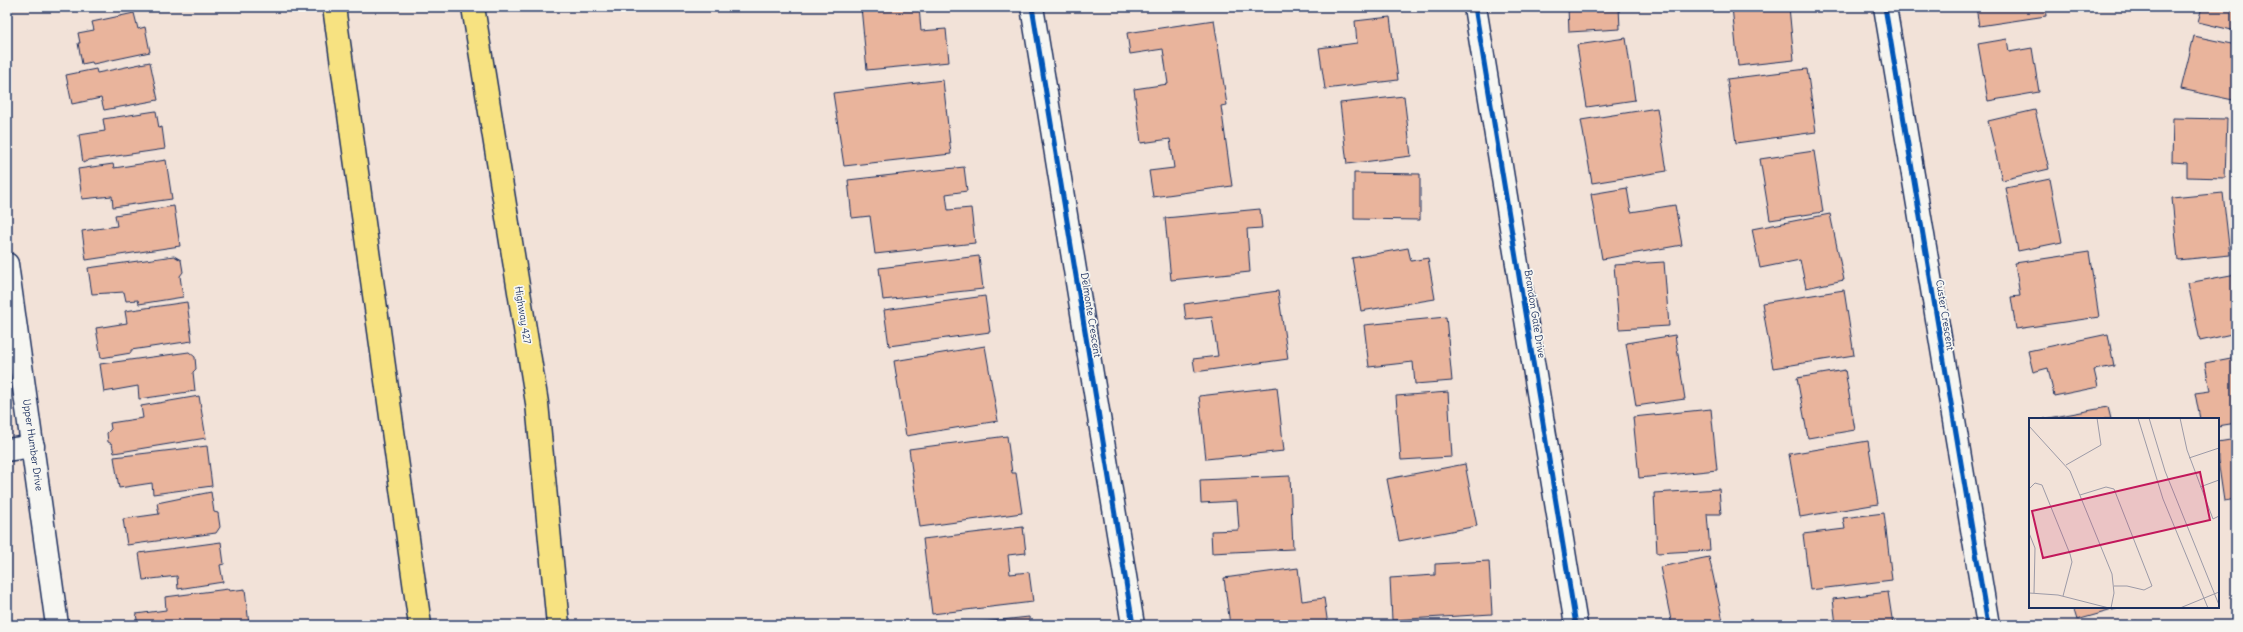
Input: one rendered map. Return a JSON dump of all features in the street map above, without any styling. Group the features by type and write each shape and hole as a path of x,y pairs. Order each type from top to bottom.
{"highway":[{"path":"334,7 420,625"},
{"name":"Highway 427","path":"473,7 536,403 558,625"}],"street":[{"name":"Delmonte Crescent","path":"1032,7 1133,625"},
{"name":"Brandon Gate Drive","path":"1475,7 1576,625"},
{"name":"Custer Crescent","path":"1885,7 1988,625"},
{"name":"Upper Humber Drive","path":"7,264 33,446 56,625"},
{"path":"7,450 33,446"}],"building":[{"path":"861,7 919,7 921,31 946,29 949,62 867,70"},
{"path":"1568,7 1619,7 1620,29 1569,32"},
{"path":"1732,7 1789,7 1794,60 1738,66"},
{"path":"1976,7 2045,7 2046,16 1979,26"},
{"path":"2202,7 2236,7 2236,31 2198,22"},
{"path":"134,13 138,29 145,27 150,52 93,64 92,62 82,64 78,43 80,43 78,33 94,30 92,22"},
{"path":"1390,17 1398,80 1325,89 1319,48 1357,43 1355,21"},
{"path":"1214,20 1227,105 1221,106 1232,186 1153,197 1149,171 1174,168 1170,139 1141,143 1134,89 1168,84 1163,49 1130,54 1127,33"},
{"path":"2194,36 2236,45 2236,87 2233,100 2181,89"},
{"path":"1626,38 1635,100 1587,107 1577,45"},
{"path":"2007,39 2009,52 2032,48 2039,92 1988,101 1978,44"},
{"path":"150,62 158,100 104,110 101,98 72,104 66,75 96,69 97,73"},
{"path":"1807,69 1816,132 1736,143 1727,79"},
{"path":"943,80 951,154 844,166 833,93"},
{"path":"1404,96 1411,156 1347,164 1340,103"},
{"path":"1657,108 1667,171 1592,183 1581,120"},
{"path":"2035,110 2049,169 2002,180 1988,121"},
{"path":"156,111 159,128 162,127 165,149 89,160 83,163 79,135 105,131 103,119"},
{"path":"2173,118 2227,119 2225,178 2187,177 2187,163 2172,162"},
{"path":"1814,151 1823,212 1770,220 1760,159"},
{"path":"166,160 172,199 113,207 112,196 82,199 78,169 113,164 114,168"},
{"path":"964,167 967,191 946,194 948,210 971,208 975,243 875,254 870,216 852,218 848,180"},
{"path":"1354,173 1420,174 1420,220 1354,219"},
{"path":"2050,179 2062,242 2018,251 2006,188"},
{"path":"1627,188 1631,212 1675,205 1682,245 1602,259 1591,194"},
{"path":"2223,193 2230,255 2178,260 2172,198"},
{"path":"174,206 180,246 86,260 82,231 117,226 115,215"},
{"path":"1260,209 1262,228 1247,229 1250,272 1171,280 1165,218"},
{"path":"1830,214 1844,280 1806,288 1800,260 1760,268 1752,229"},
{"path":"1408,248 1411,261 1428,258 1435,299 1361,311 1352,258"},
{"path":"2089,252 2099,317 2016,329 2011,297 2020,296 2015,263"},
{"path":"174,256 181,260 183,272 180,276 183,297 139,304 138,300 126,301 124,292 92,294 88,268"},
{"path":"979,256 983,289 883,300 879,268"},
{"path":"1664,262 1669,326 1619,329 1614,265"},
{"path":"2236,274 2236,333 2200,341 2188,283"},
{"path":"1844,290 1854,355 1773,368 1762,303"},
{"path":"1278,291 1288,359 1195,372 1193,359 1218,356 1212,317 1186,320 1184,304"},
{"path":"985,296 990,332 889,346 884,310"},
{"path":"187,302 192,341 131,350 131,353 101,358 96,328 127,323 125,311"},
{"path":"1446,317 1452,381 1415,384 1413,362 1369,367 1364,325"},
{"path":"2108,334 2114,366 2094,370 2098,387 2054,396 2048,368 2033,372 2028,351"},
{"path":"1675,335 1685,399 1636,406 1626,343"},
{"path":"985,346 998,421 906,436 894,361"},
{"path":"189,352 195,357 196,369 193,372 195,391 139,399 138,386 104,392 100,364"},
{"path":"2236,357 2236,423 2219,426 2219,418 2200,418 2195,393 2210,391 2205,363"},
{"path":"1845,370 1855,430 1808,438 1797,378"},
{"path":"1277,387 1284,451 1206,459 1199,396"},
{"path":"1448,392 1452,457 1401,460 1396,396"},
{"path":"199,396 206,438 114,453 112,444 108,442 107,433 111,429 110,423 143,418 141,406"},
{"path":"2108,407 2111,418 2049,418"},
{"path":"1711,409 1717,470 1639,478 1633,417"},
{"path":"1007,436 1012,473 1016,473 1022,513 920,527 909,449"},
{"path":"2236,439 2236,499 2224,501 2219,467 2219,442"},
{"path":"1868,441 1878,504 1800,517 1789,454"},
{"path":"207,446 212,486 153,494 152,483 119,488 114,457"},
{"path":"1465,464 1477,526 1399,541 1387,479"},
{"path":"1290,476 1293,549 1212,553 1211,531 1239,530 1237,501 1201,503 1200,480"},
{"path":"1719,489 1721,514 1707,514 1710,550 1657,553 1654,493"},
{"path":"211,492 214,512 218,513 220,527 216,533 127,545 123,519 159,514 157,503"},
{"path":"1884,513 1892,580 1810,590 1803,534 1845,529 1843,518"},
{"path":"1023,527 1026,553 1008,555 1010,574 1029,572 1033,602 932,614 923,539"},
{"path":"221,542 224,564 220,565 223,582 178,589 177,576 143,580 139,553"},
{"path":"1709,557 1723,621 1703,625 1672,625 1660,567"},
{"path":"1489,561 1492,614 1392,620 1390,578 1435,575 1435,564"},
{"path":"1298,568 1302,601 1324,598 1328,625 1230,625 1224,578"},
{"path":"228,589 229,591 245,589 249,625 138,625 136,614 166,610 165,597"},
{"path":"1888,592 1893,625 1836,625 1833,599"},
{"path":"2073,608 2119,608 2077,620"},
{"path":"1029,617 1030,625 955,625"},
{"path":"2137,621 2138,625 2105,625"}],"cycle path":[{"path":"1032,7 1133,625"},
{"path":"1475,7 1576,625"},
{"path":"1885,7 1988,625"}]}
